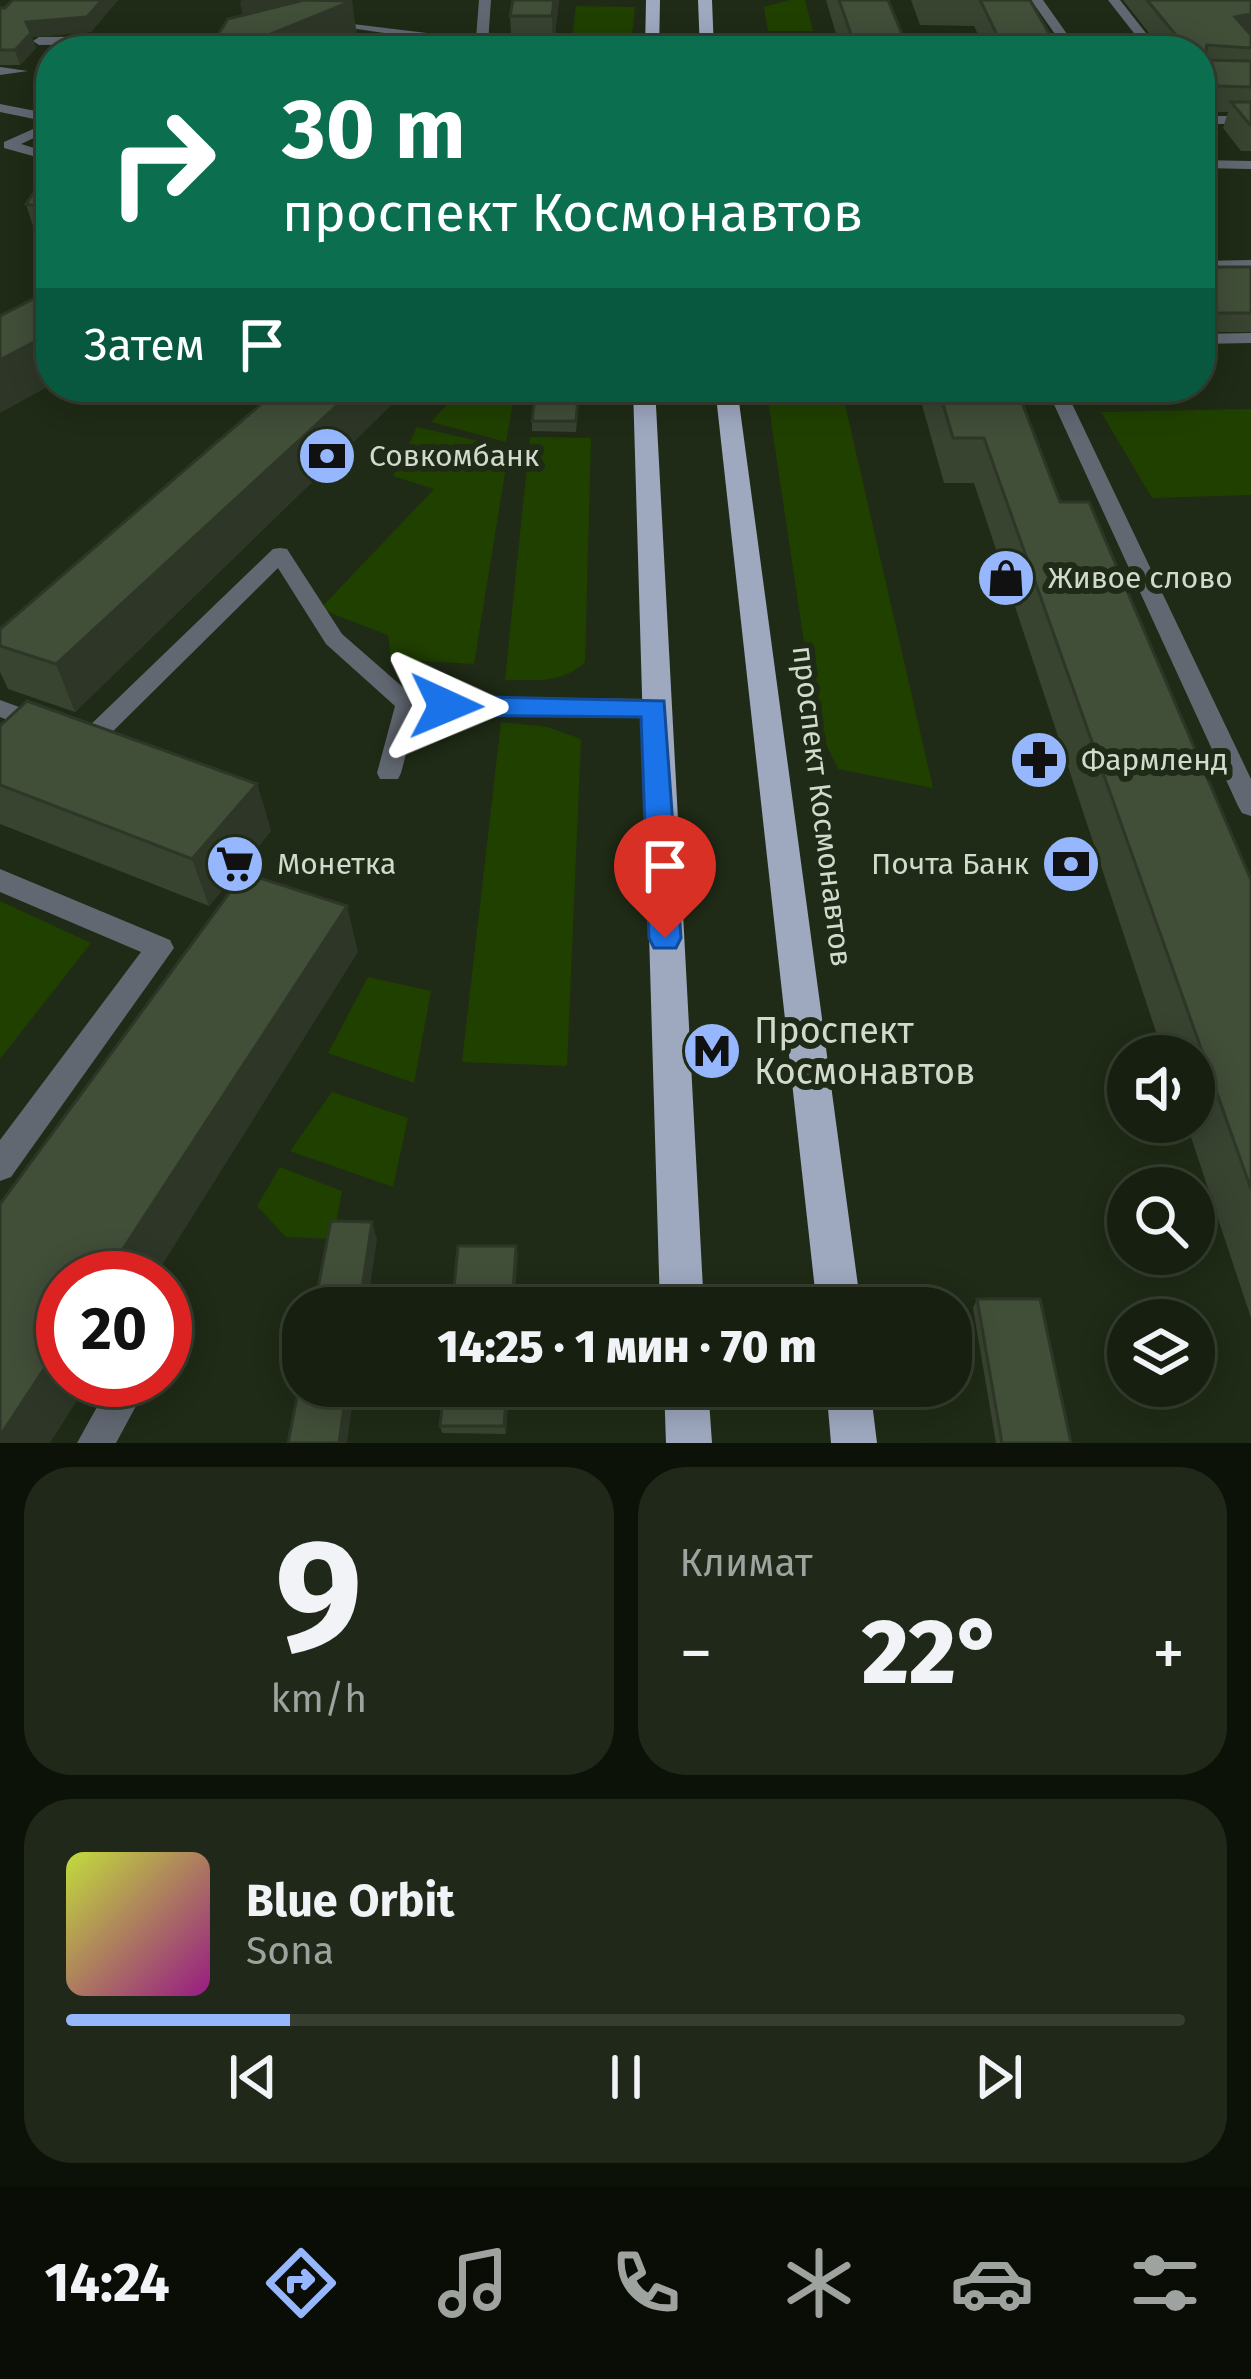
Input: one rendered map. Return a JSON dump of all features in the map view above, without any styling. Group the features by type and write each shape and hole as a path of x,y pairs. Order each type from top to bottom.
{"main road":[{"path":"652,36 653,0"},
{"path":"705,0 706,36"},
{"path":"644,402 681,1287"},
{"name":"проспект Космонавтов","path":"728,402 836,1287"},
{"path":"687,1407 689,1443"},
{"path":"850,1407 854,1443"}],"lane":[{"path":"482,36 485,0"},
{"path":"1037,0 1062,36"},
{"path":"1114,0 1142,36"},
{"path":"304,27 326,17 440,36"},
{"path":"0,71 22,71"},
{"path":"0,107 36,117"},
{"path":"1215,120 1251,120"},
{"path":"36,130 9,145 36,153"},
{"path":"1215,164 1251,164"},
{"path":"1215,266 1251,266"},
{"path":"1215,339 1251,338"},
{"path":"1062,402 1251,806"},
{"path":"0,708 88,742 280,554 334,638 407,704 654,707"},
{"path":"389,773 407,704"},
{"path":"0,880 160,948 0,1166"},
{"path":"95,1443 116,1407"}],"green space":[{"path":"805,0 813,31 768,31 764,7"},
{"path":"576,6 635,7 632,36 573,36"},
{"path":"449,402 513,402 506,442 431,422"},
{"path":"768,402 844,402 933,788 838,769 816,723"},
{"path":"1251,409 1251,495 1152,498 1101,412"},
{"path":"417,427 509,448 474,664 391,659 388,635 320,609 434,489 393,476"},
{"path":"530,437 591,438 585,662 557,677 505,680"},
{"path":"501,722 547,727 581,739 567,1066 462,1062"},
{"path":"0,901 91,943 0,1059"},
{"path":"368,977 431,991 414,1083 328,1053"},
{"path":"332,1092 408,1118 393,1187 290,1151"},
{"path":"280,1167 342,1191 333,1239 286,1237 257,1206"}],"building":[{"path":"13,0 102,0 87,17 26,22 31,33 15,50 0,50 0,8"},
{"path":"304,0 352,1 266,36 217,36 228,19"},
{"path":"513,0 554,0 552,16 510,16"},
{"path":"839,0 888,0 903,36 852,36"},
{"path":"980,0 1030,0 1050,36 998,36"},
{"path":"1147,0 1251,0 1251,14 1235,17 1251,35 1251,48 1215,46 1215,36 1177,36"},
{"path":"1215,60 1251,61 1251,87 1218,86"},
{"path":"1231,102 1251,102 1251,125 1250,125"},
{"path":"1215,267 1251,267 1251,313 1215,313"},
{"path":"36,298 36,341 0,360 0,316"},
{"path":"264,402 341,402 56,664 0,646 0,629"},
{"path":"534,402 578,402 576,421 532,421"},
{"path":"942,402 1022,402 1060,502 1089,502 1251,880 1251,1189 1215,1088 1215,1035 1196,1035 984,438 953,438"},
{"path":"27,701 257,784 192,859 0,785 0,726"},
{"path":"244,873 347,906 122,1251 36,1251 36,1381 0,1436 0,1204"},
{"path":"331,1221 372,1222 362,1287 318,1287"},
{"path":"458,1246 516,1246 513,1287 454,1287"},
{"path":"977,1299 1040,1299 1071,1443 1002,1443"},
{"path":"295,1407 344,1407 339,1443 288,1443"},
{"path":"442,1407 505,1407 504,1426 440,1426"}],"place":[{"name":"Совкомбанк","path":"327,456"},
{"name":"Живое слово","path":"1006,578"},
{"name":"Фармленд","path":"1039,760"},
{"name":"Монетка","path":"235,864"},
{"name":"Почта Банк","path":"1071,864"},
{"name":"Проспект Космонавтов","path":"712,1051"}],"route":[{"path":"446,706 654,707 665,938"}]}
